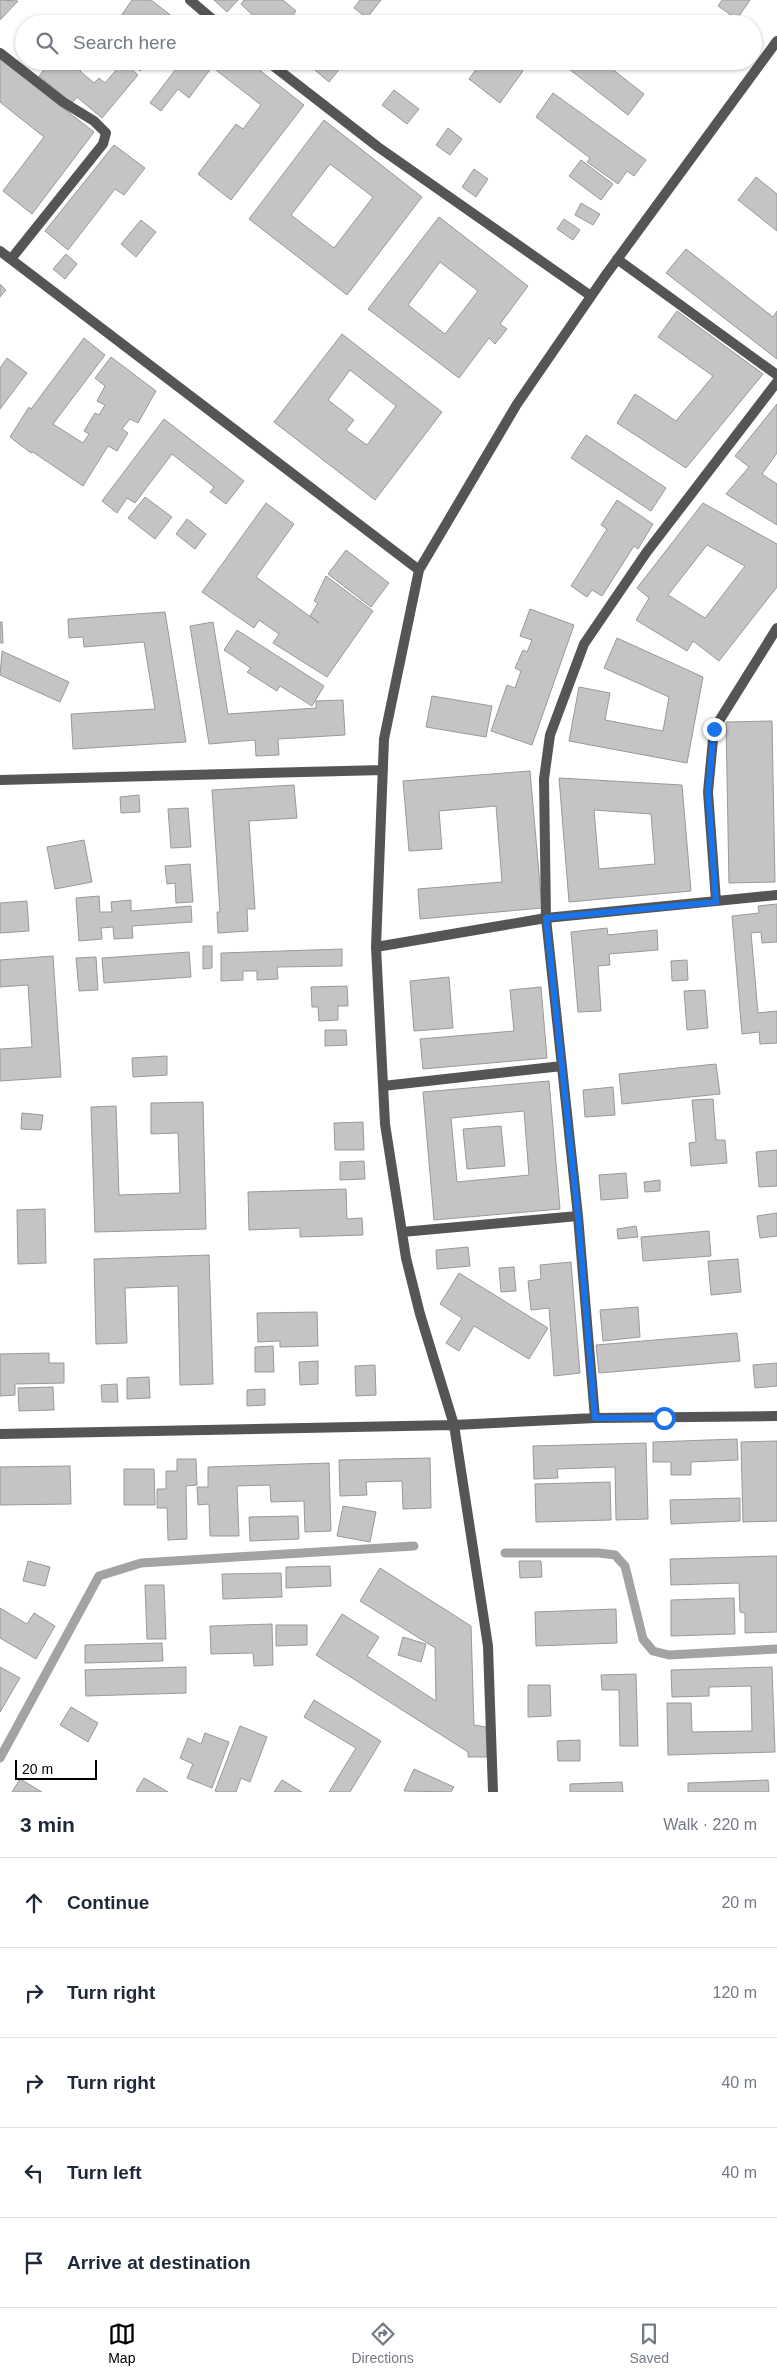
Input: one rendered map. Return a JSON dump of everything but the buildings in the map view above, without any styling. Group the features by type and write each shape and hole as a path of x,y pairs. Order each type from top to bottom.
{"street":[{"path":"192,1 208,15"},
{"path":"762,61 777,41"},
{"path":"0,53 15,65"},
{"path":"10,259 103,144 106,133 94,122 63,102 22,70"},
{"path":"279,70 378,147 591,296"},
{"path":"493,1792 488,1646 454,1425 420,1314 402,1232 384,1124 376,947 384,739 419,570 517,404 617,259 756,70"},
{"path":"0,251 419,570"},
{"path":"617,259 777,375"},
{"path":"595,1418 578,1216 546,918 544,779 550,735 584,644 646,553 777,382"},
{"path":"716,902 708,792 714,729 777,628"},
{"path":"0,780 383,770"},
{"path":"376,947 546,918 777,895"},
{"path":"383,1086 562,1066"},
{"path":"402,1232 578,1216"},
{"path":"0,1434 454,1425 595,1418 777,1416"}],"waterway":[{"path":"0,1758 99,1576 141,1563 414,1546"},
{"path":"505,1553 599,1553 615,1555 625,1566 643,1639 653,1651 669,1655 777,1649"}],"route":[{"path":"664,1418 595,1418 578,1216 546,918 716,902 708,792 714,729"}]}
